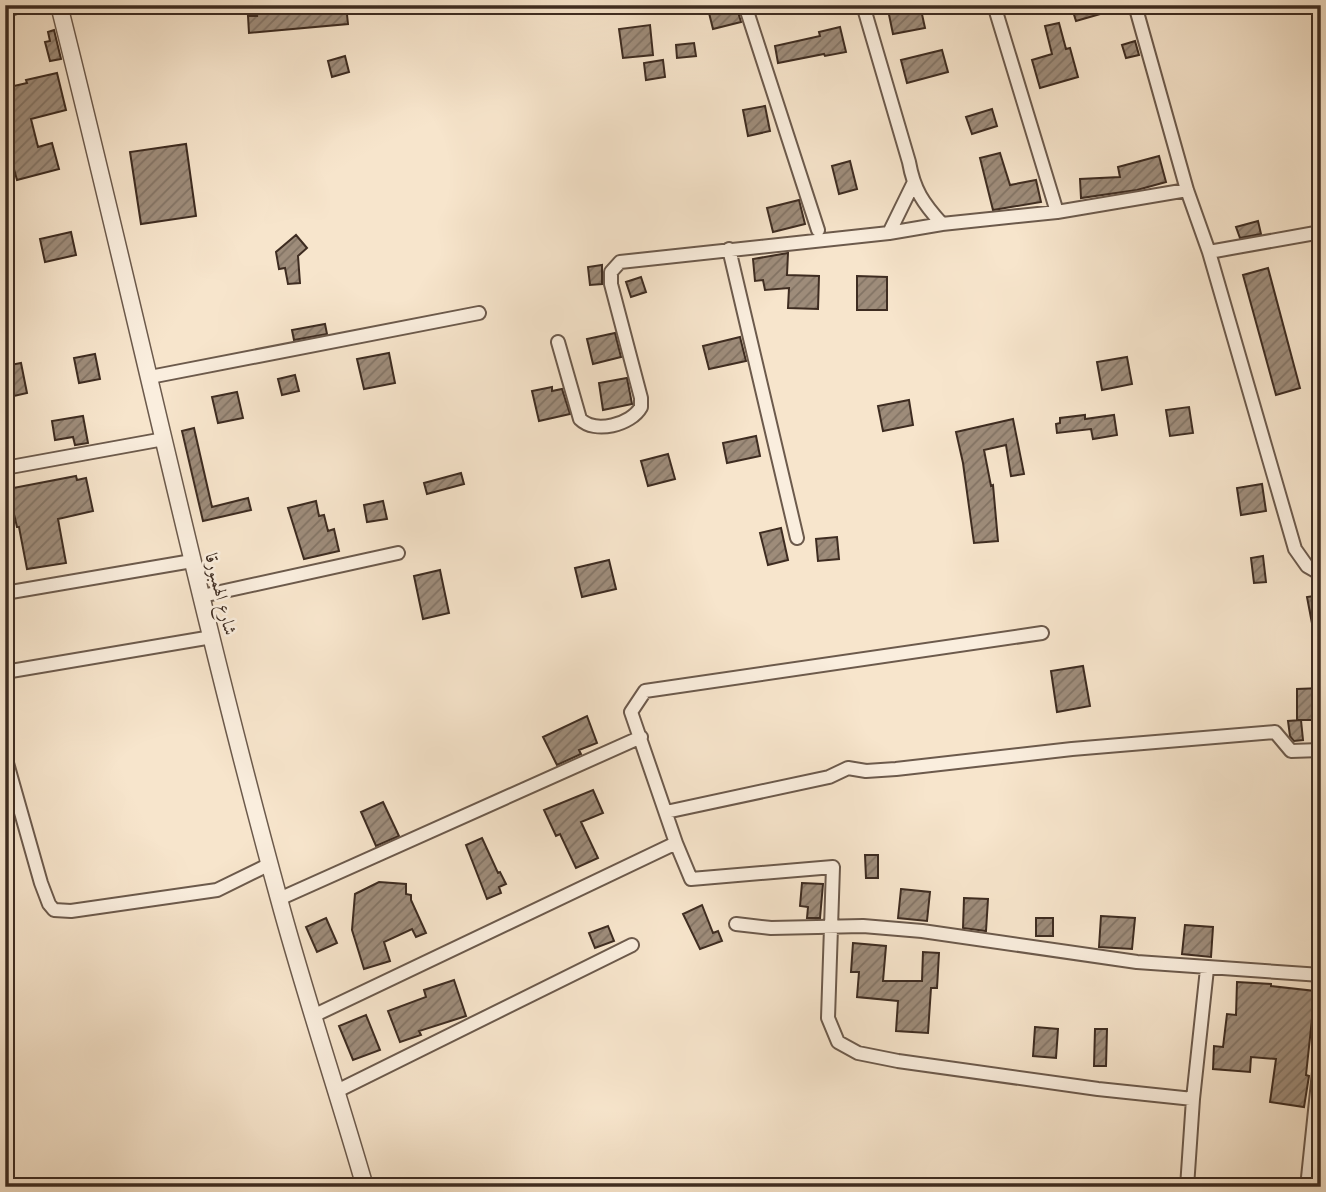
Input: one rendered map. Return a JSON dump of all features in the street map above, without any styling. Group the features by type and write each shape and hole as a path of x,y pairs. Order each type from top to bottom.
{"street":[{"path":"5,11 22,5"},
{"name":"شارع الهمبورقا","path":"59,5 192,561 279,899 365,1187"},
{"path":"745,5 818,230"},
{"path":"863,5 913,184 927,207 942,224"},
{"path":"993,5 1056,212"},
{"path":"1135,5 1187,190 1209,252 1295,549 1307,566 1321,573"},
{"path":"889,233 913,184"},
{"path":"558,342 580,419 595,427 617,424 630,418 641,407 641,398 611,284 611,272 620,262 1056,212 1187,190"},
{"path":"1209,252 1321,232"},
{"path":"729,249 797,538"},
{"path":"150,377 479,313"},
{"path":"5,468 164,439"},
{"path":"202,596 398,553"},
{"path":"5,593 192,561"},
{"path":"1042,633 645,691 631,712 676,844 691,879 833,867 828,1018 838,1042 858,1053 898,1061 1098,1089 1193,1099"},
{"path":"5,672 212,637"},
{"path":"666,813 829,777 848,768 866,771 896,769 1072,749 1275,732 1292,751 1321,750"},
{"path":"279,899 641,737"},
{"path":"5,756 41,883 54,910 71,911 209,892 237,882 270,864"},
{"path":"313,1016 676,844"},
{"path":"736,924 771,928 832,925 922,931 1137,962 1321,975"},
{"path":"337,1091 632,945"},
{"path":"1187,1187 1207,969"},
{"path":"1307,1187 1321,1053"}],"building":[{"path":"346,5 348,24 249,33 248,16 257,16 256,9"},
{"path":"707,5 736,5 741,22 713,29"},
{"path":"887,5 920,5 925,28 893,34"},
{"path":"1071,5 1120,5 1121,8 1076,21"},
{"path":"1059,23 1078,77 1040,88 1032,60 1052,54 1045,26"},
{"path":"650,25 653,55 623,58 619,29"},
{"path":"840,27 846,52 778,63 775,46 820,36 819,32"},
{"path":"54,30 61,59 50,61 45,42 50,41 48,32"},
{"path":"1135,41 1139,55 1126,58 1122,45"},
{"path":"694,43 696,56 677,58 676,45"},
{"path":"942,50 948,72 907,83 901,60"},
{"path":"345,56 349,72 332,77 328,61"},
{"path":"663,60 665,77 646,80 644,63"},
{"path":"57,73 66,110 31,119 38,147 52,143 59,169 17,180 5,137 5,88"},
{"path":"765,106 770,131 748,136 743,110"},
{"path":"992,109 997,126 972,134 966,117"},
{"path":"186,144 196,216 141,224 130,152"},
{"path":"1000,153 1010,185 1036,180 1041,202 993,210 980,158"},
{"path":"1159,156 1166,182 1137,190 1081,198 1080,179 1120,177 1118,167"},
{"path":"850,161 857,189 839,194 832,166"},
{"path":"799,200 805,224 773,232 767,208"},
{"path":"1258,221 1261,234 1240,238 1236,227"},
{"path":"71,232 76,255 45,262 40,239"},
{"path":"296,235 307,248 298,256 300,283 288,284 285,268 279,269 276,252"},
{"path":"788,253 787,275 819,276 818,309 788,308 789,288 765,290 763,280 755,281 753,259"},
{"path":"602,265 602,284 590,285 588,267"},
{"path":"1268,268 1300,388 1276,395 1243,275"},
{"path":"857,276 887,277 887,310 857,310"},
{"path":"641,277 646,292 631,297 626,282"},
{"path":"325,324 327,334 294,340 292,330"},
{"path":"615,333 621,357 593,364 587,339"},
{"path":"740,337 746,361 709,369 703,346"},
{"path":"389,353 395,383 364,389 357,359"},
{"path":"95,354 100,379 79,383 74,358"},
{"path":"1127,357 1132,384 1102,390 1097,362"},
{"path":"21,363 27,393 5,398 5,366"},
{"path":"295,375 299,391 282,395 278,379"},
{"path":"627,378 632,404 603,410 599,383"},
{"path":"552,387 552,391 562,389 570,414 539,421 532,391"},
{"path":"237,392 243,418 218,423 212,397"},
{"path":"909,400 913,425 883,431 878,406"},
{"path":"1189,407 1193,433 1170,436 1166,410"},
{"path":"1085,415 1085,419 1114,415 1117,435 1093,439 1091,429 1057,433 1056,424 1060,423 1060,418"},
{"path":"83,416 88,443 75,445 73,437 55,440 52,421"},
{"path":"1013,419 1024,474 1011,476 1006,445 984,450 991,486 993,485 998,541 974,543 956,432"},
{"path":"194,428 212,507 248,498 251,510 203,521 182,431"},
{"path":"756,436 760,456 727,463 723,443"},
{"path":"668,454 675,479 648,486 641,461"},
{"path":"461,473 464,484 427,494 424,483"},
{"path":"76,476 77,480 86,478 93,511 58,519 66,563 27,569 8,489"},
{"path":"1262,484 1266,511 1241,515 1237,488"},
{"path":"316,501 319,516 324,515 328,531 334,529 339,551 304,559 288,508"},
{"path":"383,501 387,519 367,522 364,505"},
{"path":"781,528 788,560 768,565 760,533"},
{"path":"837,537 839,559 818,561 816,539"},
{"path":"1263,556 1266,582 1254,583 1251,558"},
{"path":"609,560 616,589 582,597 575,568"},
{"path":"440,570 449,613 423,619 414,576"},
{"path":"1321,595 1321,638 1315,639 1307,597"},
{"path":"1083,666 1090,706 1057,712 1051,671"},
{"path":"1321,688 1321,720 1297,720 1297,689"},
{"path":"587,716 597,743 579,750 581,754 557,765 543,737"},
{"path":"1301,720 1303,740 1294,741 1290,736 1288,721"},
{"path":"593,790 603,813 581,822 598,858 576,868 560,834 556,836 544,810"},
{"path":"383,802 399,836 376,846 361,812"},
{"path":"482,838 506,884 499,887 501,893 487,899 466,845"},
{"path":"865,855 878,855 878,878 866,878"},
{"path":"379,882 406,884 406,894 411,895 426,933 416,937 412,929 384,942 390,961 364,969 352,930 355,894"},
{"path":"802,883 823,884 820,918 807,918 808,907 800,906"},
{"path":"901,889 930,892 927,921 898,918"},
{"path":"964,898 988,899 986,931 963,928"},
{"path":"702,905 713,933 718,931 722,941 700,949 683,914"},
{"path":"1101,916 1135,918 1132,949 1099,947"},
{"path":"326,918 337,943 317,952 306,927"},
{"path":"1036,918 1053,918 1053,936 1036,936"},
{"path":"1185,925 1213,927 1211,957 1182,954"},
{"path":"608,926 614,941 595,948 589,933"},
{"path":"853,943 886,946 883,981 922,981 923,952 939,953 937,988 931,988 928,1033 896,1031 898,1001 857,997 859,972 851,972"},
{"path":"454,980 466,1016 419,1031 421,1035 400,1042 388,1011 426,997 424,990"},
{"path":"1237,982 1315,991 1304,1107 1270,1102 1276,1059 1251,1057 1250,1072 1213,1069 1214,1046 1223,1047 1227,1014 1236,1015"},
{"path":"366,1015 380,1050 353,1060 339,1026"},
{"path":"1035,1027 1058,1029 1056,1058 1033,1056"},
{"path":"1095,1029 1107,1029 1106,1066 1094,1066"}]}
